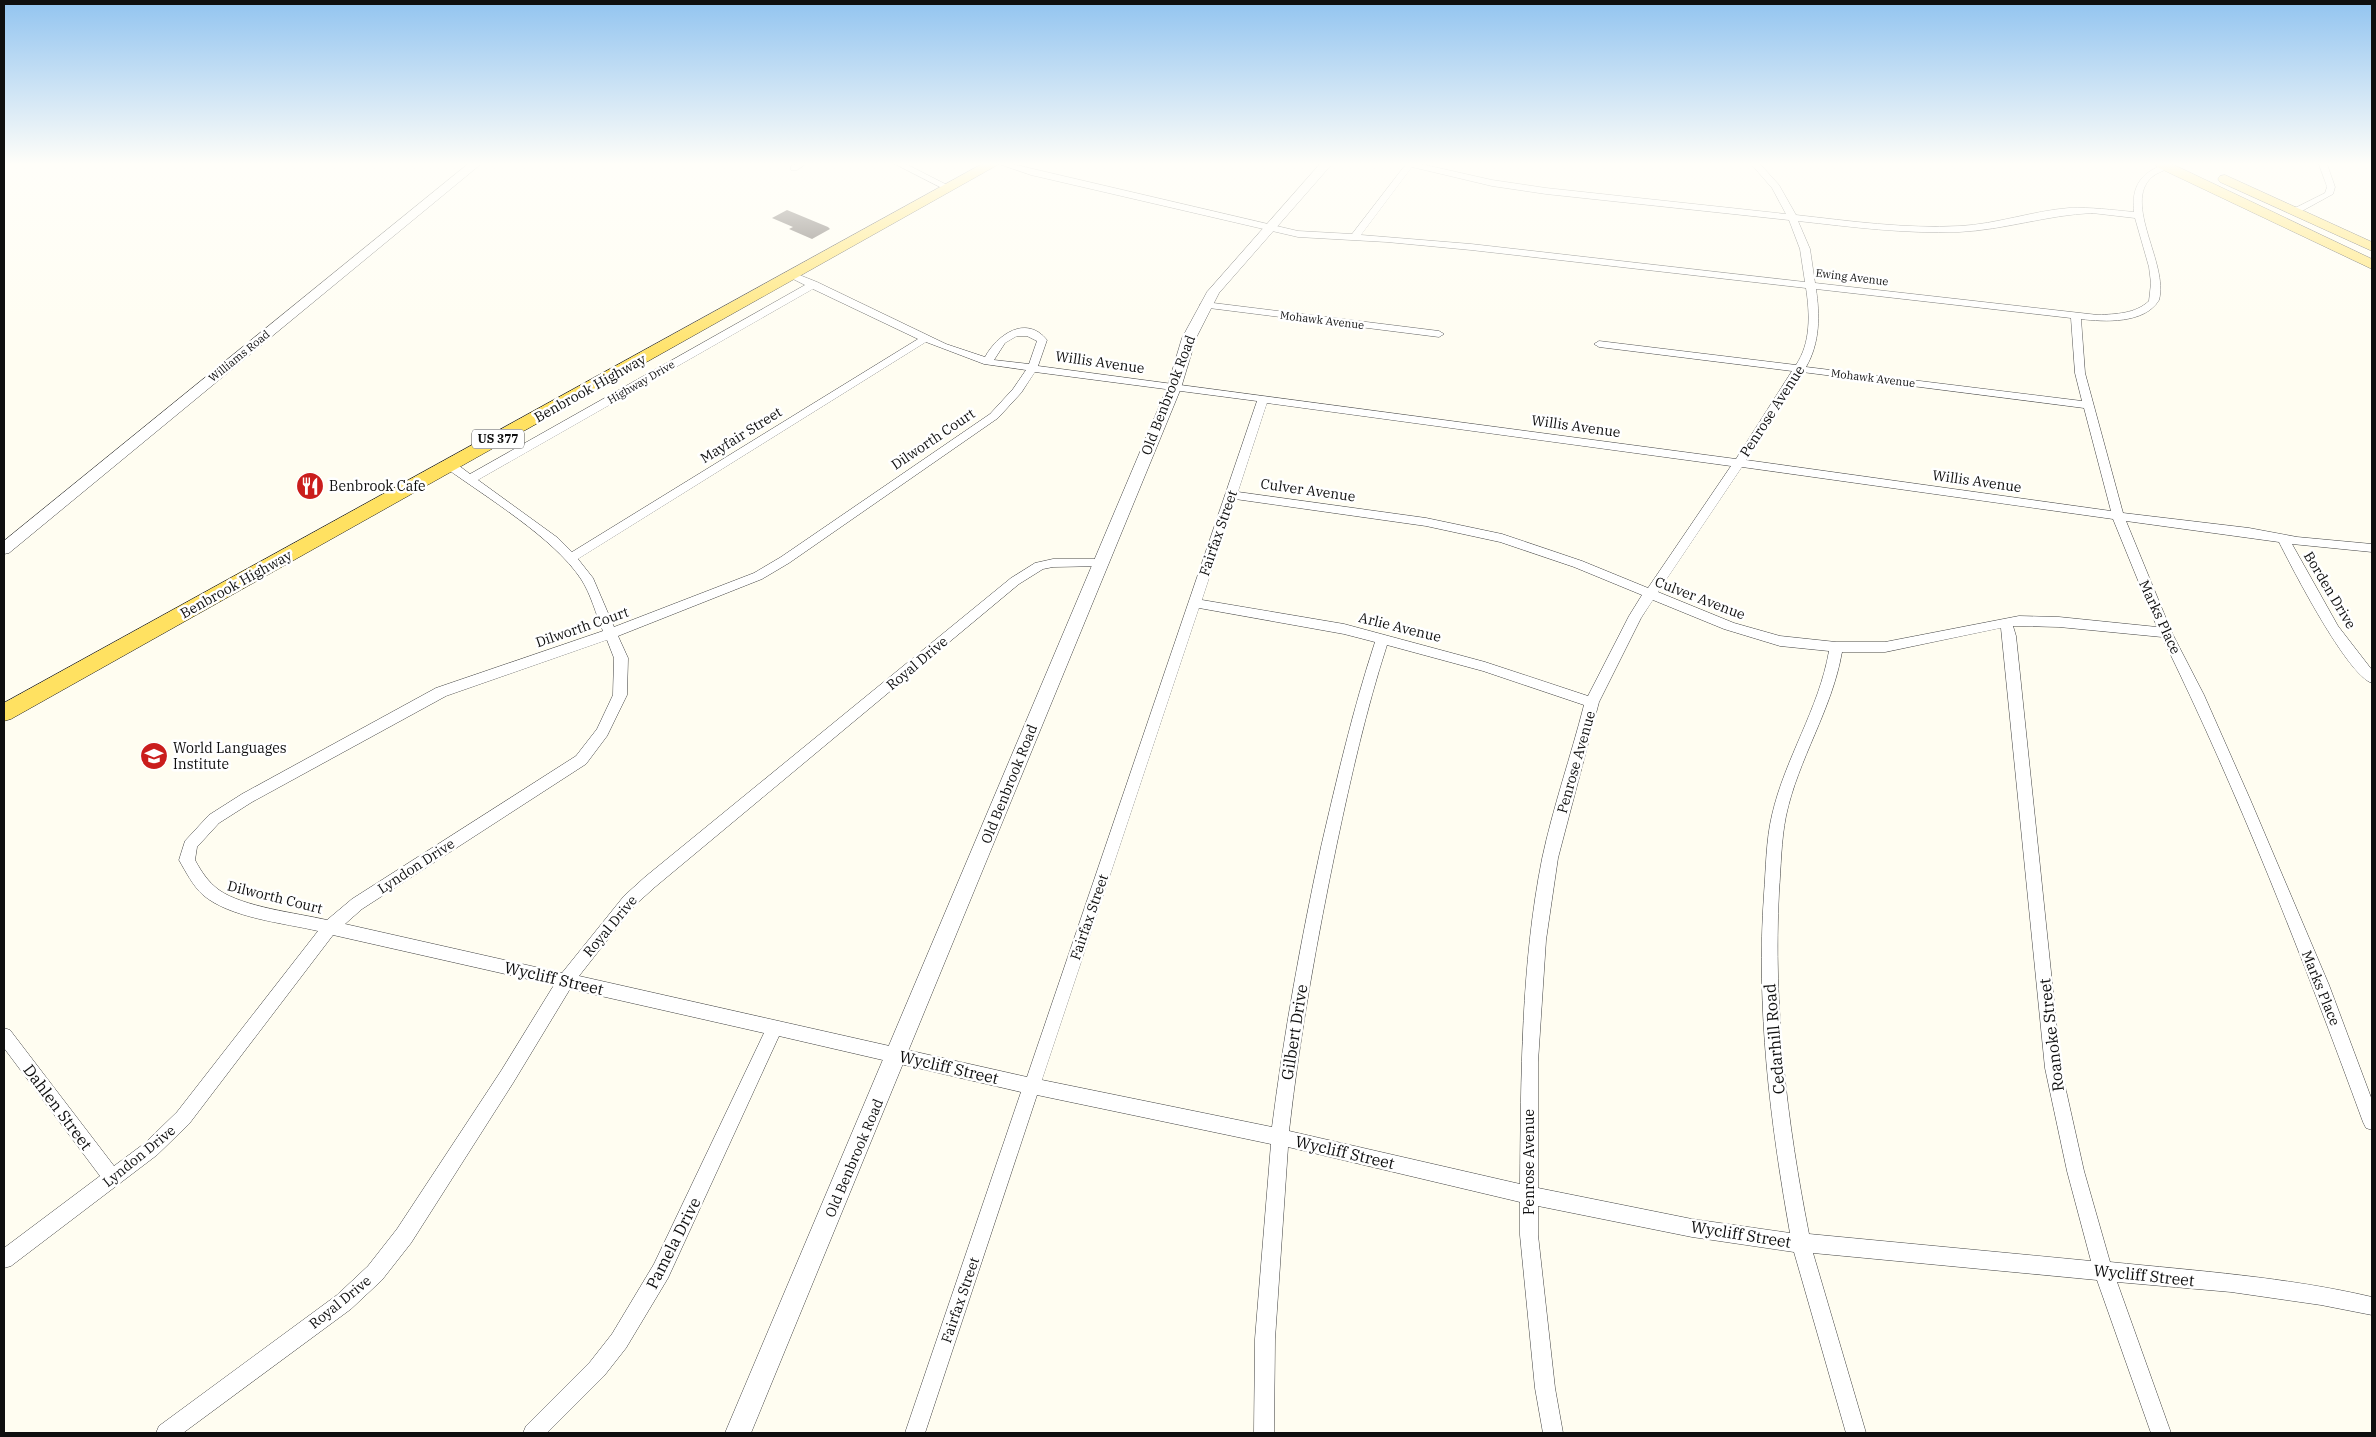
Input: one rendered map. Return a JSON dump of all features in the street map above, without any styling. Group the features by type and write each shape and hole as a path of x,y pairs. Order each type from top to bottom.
{"main road":[{"name":"Benbrook Highway","path":"4,713 871,231"},
{"path":"2300,231 2372,266"},
{"path":"2337,231 2372,247"}],"street":[{"name":"Williams Road","path":"4,549 393,231"},
{"name":"Old Benbrook Road","path":"738,1433 897,1056 1174,388 1188,338 1213,292 1268,231"},
{"name":"Ewing Avenue","path":"1285,231 1298,234 1387,238 1462,246 2076,317"},
{"path":"1354,238 1359,231"},
{"name":"Penrose Avenue","path":"1553,1433 1545,1388 1529,1235 1530,1062 1538,940 1550,858 1592,702 1635,616 1739,462 1806,358 1813,330 1811,285 1805,249 1798,231"},
{"path":"2076,317 2116,316 2147,307 2154,301 2156,275 2144,231"},
{"name":"Willis Avenue","path":"792,275 926,338 988,362 1739,462 2118,516 2372,548"},
{"name":"Highway Drive","path":"469,480 814,284"},
{"name":"Mohawk Avenue","path":"1205,305 1439,334"},
{"name":"Marks Place","path":"2076,317 2080,373 2118,516 2166,634 2197,695 2243,799 2320,985 2372,1122"},
{"name":"Dilworth Court","path":"330,926 222,901 207,891 196,877 187,860 190,845 198,834 214,819 247,798 441,692 610,634 758,576 785,560 994,416 1018,392 1031,368 1042,340 1024,332 1008,335 1003,338 988,362"},
{"name":"Mayfair Street","path":"571,558 926,338"},
{"name":"Mohawk Avenue","path":"1599,344 2088,405"},
{"name":"Fairfax Street","path":"915,1433 1263,400"},
{"name":"Lyndon Drive","path":"4,1259 151,1149 184,1118 330,926 357,904 580,760 602,732 620,695 621,658 587,578 554,541 450,465"},
{"name":"Culver Avenue","path":"1231,495 1469,530 1502,538 1569,561 1649,595 1753,634 1780,640 1836,646 1885,647 2006,623 2059,622 2166,634"},
{"name":"Borden Drive","path":"2283,538 2305,582 2334,630 2358,663 2372,678"},
{"name":"Royal Drive","path":"166,1433 344,1302 376,1273 404,1236 566,980 629,902 650,882 1015,581 1039,566 1053,563 1101,563"},
{"name":"Arlie Avenue","path":"1195,603 1308,622 1382,640 1485,667 1592,702"},
{"name":"Roanoke Street","path":"2006,623 2010,636 2052,1068 2070,1153 2102,1270 2161,1433"},
{"name":"Gilbert Drive","path":"1264,1433 1265,1339 1280,1137 1291,1042 1312,925 1363,699 1382,640"},
{"name":"Cedarhill Road","path":"1836,646 1824,694 1791,772 1779,815 1771,894 1768,953 1770,1012 1780,1115 1806,1266 1856,1433"},
{"name":"Wycliff Street","path":"330,926 1032,1086 1280,1137 1529,1194 1692,1228 1802,1243 2102,1270 2312,1294 2372,1306"},
{"name":"Pamela Drive","path":"533,1433 575,1393 613,1348 661,1271 775,1028"},
{"name":"Dahlen Street","path":"4,1035 112,1178"}],"building":[{"path":"794,231 826,231 812,239"}],"place":[{"name":"Benbrook Cafe","path":"310,486"},
{"name":"World Languages Institute","path":"154,756"}]}
